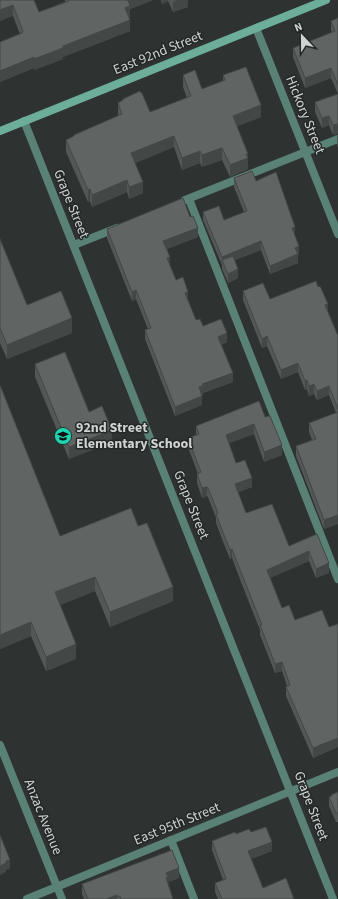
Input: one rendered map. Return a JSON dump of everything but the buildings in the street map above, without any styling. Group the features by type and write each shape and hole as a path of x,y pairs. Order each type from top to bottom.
{"street":[{"name":"East 92nd Street","path":"0,131 326,0"},
{"name":"Hickory Street","path":"256,28 338,234"},
{"name":"Grape Street","path":"24,121 333,899"},
{"path":"175,204 338,139"},
{"path":"189,199 338,578"},
{"path":"74,245 124,225"},
{"name":"Anzac Avenue","path":"0,745 62,899"},
{"name":"East 95th Street","path":"27,899 338,772"},
{"path":"171,840 194,899"}],"place":[{"name":"92nd Street Elementary School","path":"63,436"}]}
